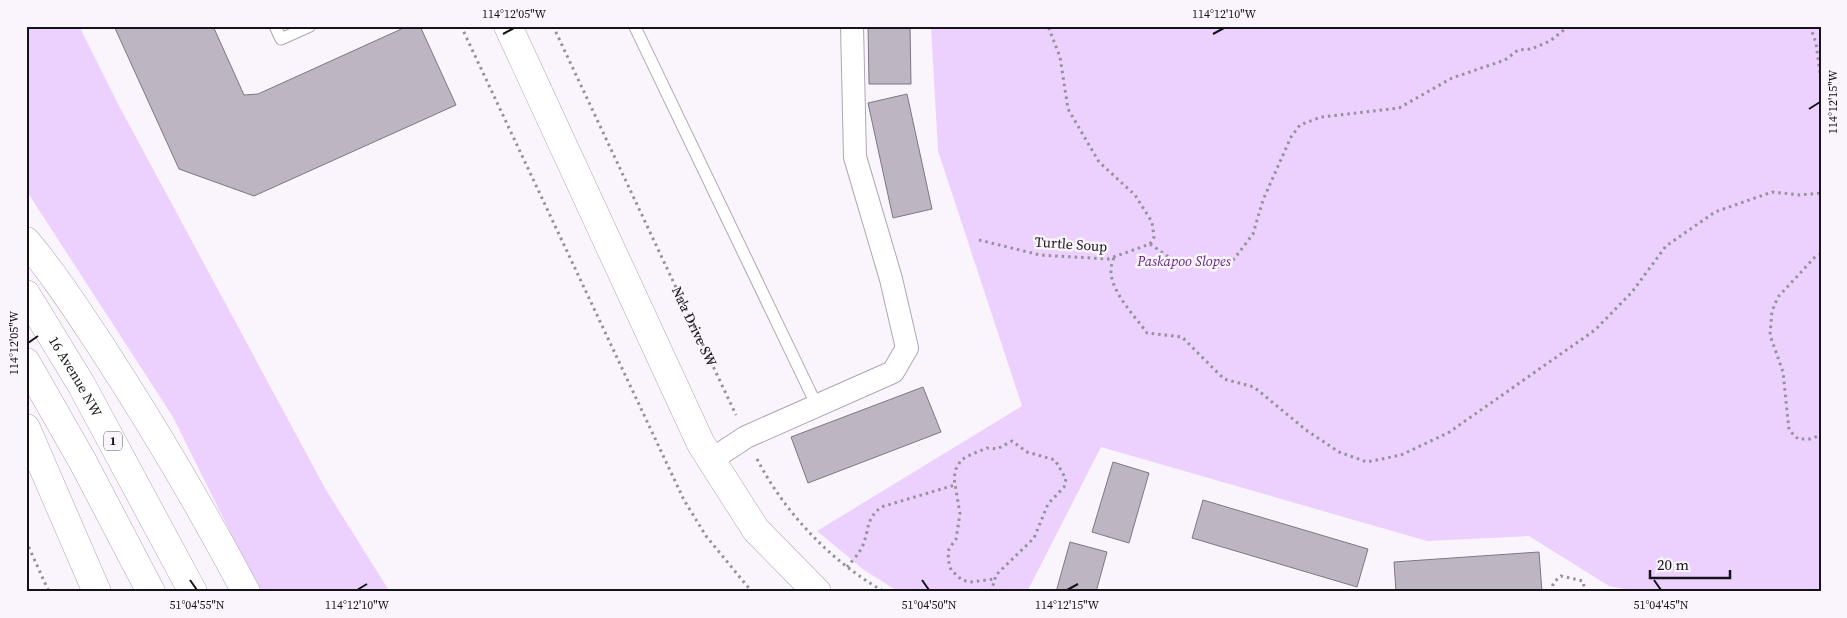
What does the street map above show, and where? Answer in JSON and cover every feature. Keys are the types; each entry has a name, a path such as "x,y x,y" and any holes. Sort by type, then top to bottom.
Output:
{"main road":[{"path":"508,26 701,444 756,530 817,592"},
{"path":"26,241 47,266 140,406 207,519 246,592"},
{"name":"16 Avenue NW","path":"26,294 81,384 193,592"},
{"path":"26,362 83,462 151,592"},
{"path":"26,428 97,592"}],"street":[{"path":"711,460 746,437 893,372 907,348 891,279 855,157 852,26"}],"lane":[{"path":"275,26 281,39 310,26"},
{"path":"637,26 635,27 817,406"}],"path":[{"path":"461,26 684,500 706,536 752,592"},
{"name":"Na'a Drive SW","path":"553,26 762,468 784,504 827,550 847,567 885,592"},
{"path":"1048,26 1060,57 1068,109 1099,162 1135,196 1152,222 1154,237 1150,244 1172,260 1220,268 1231,263 1253,234 1264,200 1291,137 1300,125 1321,118 1399,108 1452,78 1504,60 1518,50 1531,49 1550,42 1569,26"},
{"path":"1810,26 1816,43 1821,80"},
{"path":"1114,258 1110,266 1113,284 1147,333 1182,337 1224,379 1254,387 1306,430 1339,452 1367,462 1401,455 1448,433 1596,330 1632,292 1666,246 1715,212 1772,192 1821,193"},
{"name":"Turtle Soup","path":"979,240 1040,255 1114,258 1150,244"},
{"path":"1821,254 1815,257 1778,297 1772,311 1770,335 1783,372 1789,430 1798,438 1810,439 1821,435"},
{"path":"991,592 995,579 1006,564 1034,538 1048,504 1064,487 1066,479 1062,469 1055,460 1027,452 1012,441 997,449 979,450 961,460 956,469 955,485 960,514 956,539 949,548 948,559 951,570 962,580 970,582 995,579"},
{"path":"847,567 863,545 868,523 872,515 881,507 955,485"},
{"path":"26,541 49,592"},
{"path":"1550,592 1554,582 1561,576 1582,581 1585,592"}],"green space":[{"path":"26,26 79,26 118,104 326,490 390,592 260,592 173,417 26,190"},
{"name":"Paskapoo Slopes","path":"931,26 1821,26 1821,592 1640,592 1609,586 1529,536 1427,541 1101,447 1027,592 899,592 864,570 817,531 1022,406 938,151"}],"building":[{"path":"114,26 213,26 244,95 258,94 408,26 420,26 456,105 254,196 179,169"},
{"path":"868,26 910,26 911,84 869,84"},
{"path":"907,94 932,209 893,218 868,103"},
{"path":"923,387 941,432 808,483 791,437"},
{"path":"1113,462 1149,473 1129,543 1092,532"},
{"path":"1203,500 1368,549 1357,587 1192,538"},
{"path":"1070,542 1107,552 1096,592 1056,592"},
{"path":"1539,552 1542,592 1396,592 1394,562"}]}
